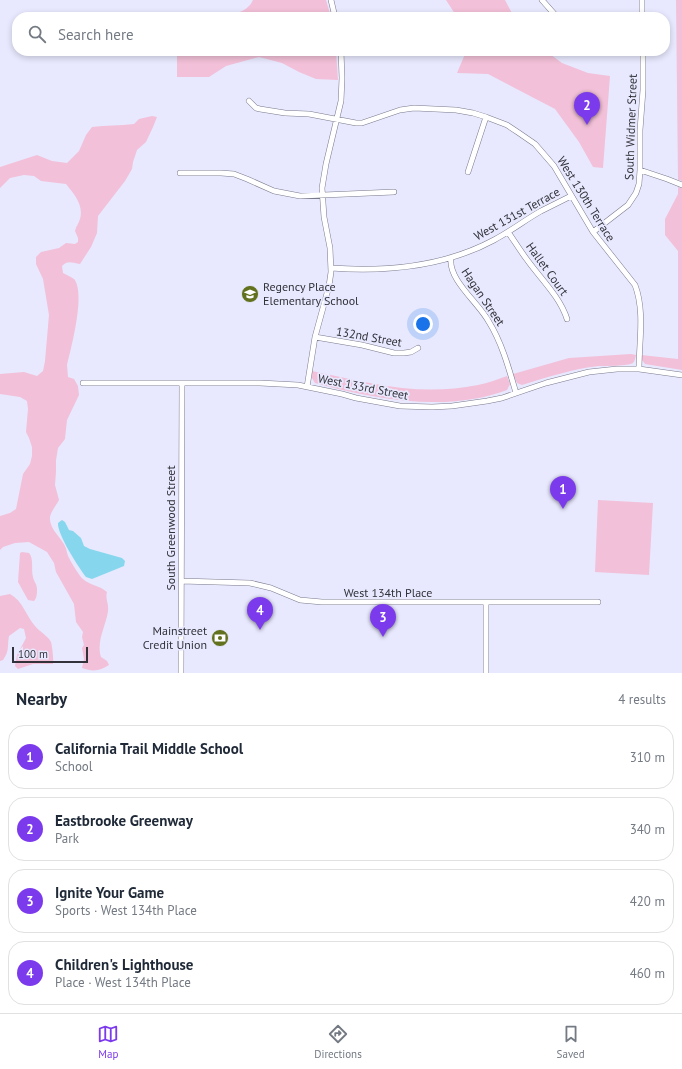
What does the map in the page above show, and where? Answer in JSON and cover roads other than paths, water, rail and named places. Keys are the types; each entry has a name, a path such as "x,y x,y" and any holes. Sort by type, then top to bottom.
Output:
{"street":[{"path":"331,0 334,12"},
{"path":"542,0 553,12"},
{"path":"642,0 642,12"},
{"path":"307,387 315,337 329,286 331,268 330,248 324,217 322,195 326,164 337,120 342,89 341,56"},
{"name":"South Widmer Street","path":"593,232 631,201 639,184 639,145 643,90 643,56"},
{"name":"West 130th Terrace","path":"249,101 256,108 260,109 285,113 309,114 348,123 362,123 400,110 414,108 460,110 486,117 507,126 534,144 554,166 593,232 632,282 638,294 640,310 639,369"},
{"path":"468,172 486,117"},
{"path":"640,170 682,185"},
{"path":"180,173 234,174 274,191 300,196 394,192"},
{"name":"West 131st Terrace","path":"331,268 362,270 396,268 451,258 482,246 540,212 571,196"},
{"name":"Hallet Court","path":"508,232 561,305 567,319"},
{"name":"Hagan Street","path":"451,258 450,264 454,274 489,321 495,332 516,393"},
{"name":"132nd Street","path":"315,337 362,345 394,353 412,352 418,348"},
{"name":"West 133rd Street","path":"83,383 260,382 307,387 379,403 400,406 427,407 487,402 581,373 617,369 639,369 682,375"},
{"name":"South Greenwood Street","path":"181,673 182,383"},
{"name":"West 134th Place","path":"181,581 250,582 271,588 300,600 322,602 598,602"},
{"path":"486,602 486,673"}],"water":[{"path":"62,520 65,522 69,530 73,531 81,538 84,546 122,558 125,561 124,566 92,579 86,577 61,535 58,523"}],"place":[{"name":"Eastbrooke Greenway","path":"587,125"},
{"name":"Regency Place Elementary School","path":"250,294"},
{"name":"California Trail Middle School","path":"563,509"},
{"name":"Children's Lighthouse","path":"260,630"},
{"name":"Ignite Your Game","path":"383,637"},
{"name":"Mainstreet Credit Union","path":"220,638"}]}
